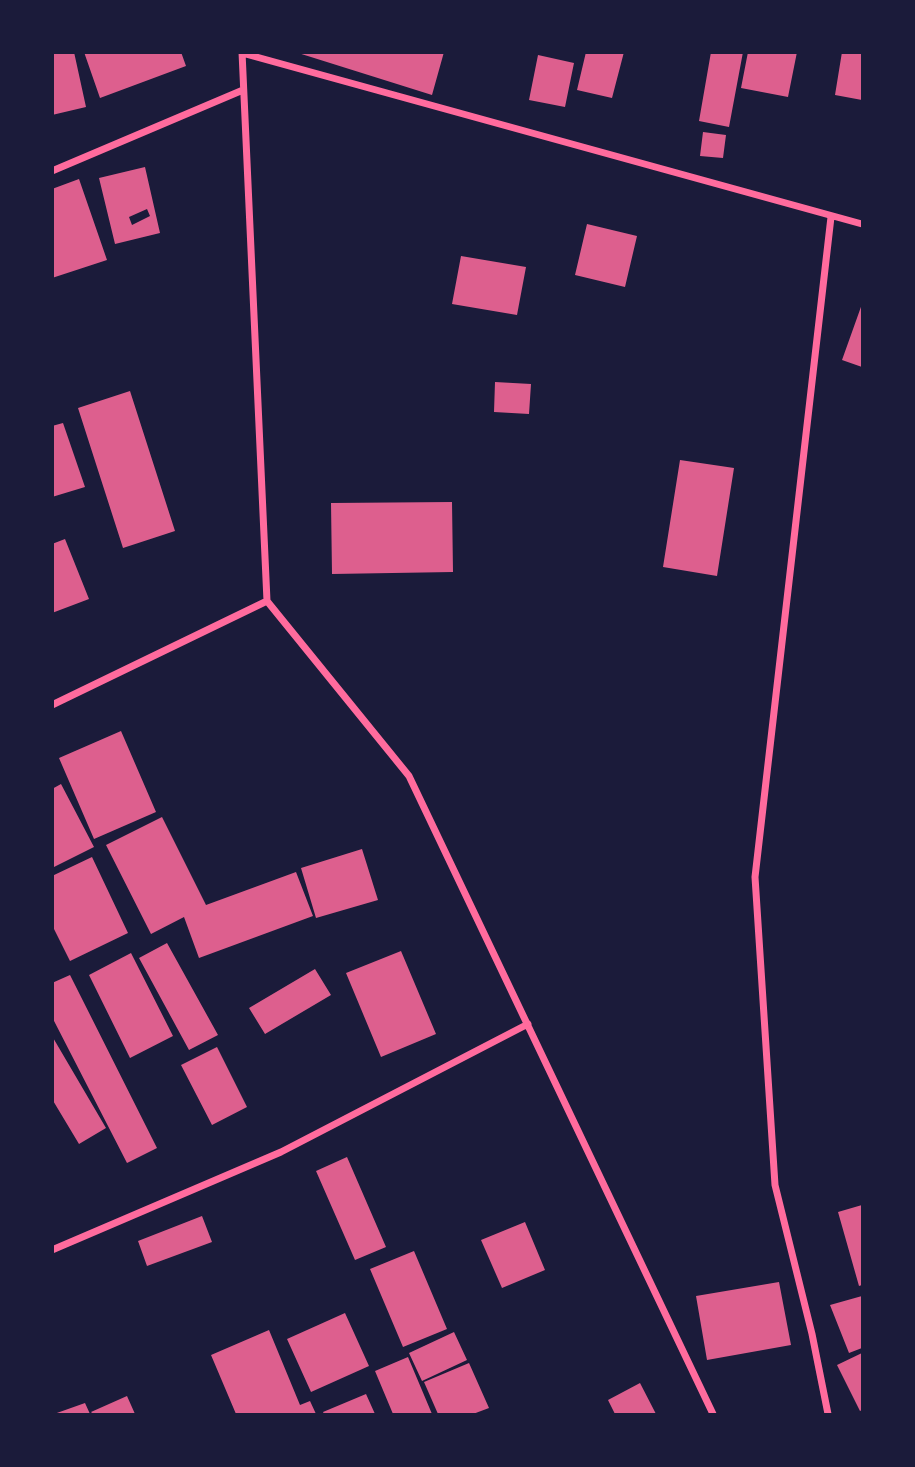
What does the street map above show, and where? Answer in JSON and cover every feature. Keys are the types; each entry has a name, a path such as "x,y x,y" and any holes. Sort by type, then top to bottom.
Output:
{"street":[{"path":"713,1415 409,776 267,601 242,53 863,224"},
{"path":"52,171 243,90"},
{"path":"828,1415 812,1334 775,1185 755,877 831,217"},
{"path":"52,705 267,601"},
{"path":"52,1250 281,1152 528,1024"}],"building":[{"path":"52,52 74,52 86,107 52,115"},
{"path":"84,52 181,52 186,66 100,98"},
{"path":"295,52 444,52 432,95"},
{"path":"586,52 624,52 612,98 577,90"},
{"path":"711,52 743,52 729,127 699,121"},
{"path":"748,52 797,52 788,97 741,88"},
{"path":"842,52 862,52 862,100 835,95"},
{"path":"538,55 574,63 565,107 529,100"},
{"path":"703,132 726,135 723,158 700,156"},
{"path":"145,167 160,233 115,244 99,178","holes":["147,209 150,216 132,225 129,217"]},
{"path":"79,179 107,260 52,278 52,189"},
{"path":"587,224 637,236 625,287 575,275"},
{"path":"461,256 526,267 517,315 452,304"},
{"path":"862,304 862,367 842,360"},
{"path":"495,382 531,384 529,414 494,412"},
{"path":"130,391 175,531 123,548 78,408"},
{"path":"63,423 85,487 52,497 52,426"},
{"path":"680,460 734,468 717,576 663,567"},
{"path":"452,502 453,572 332,574 331,503"},
{"path":"65,539 89,599 52,613 52,544"},
{"path":"121,731 156,812 94,839 59,758"},
{"path":"61,784 94,847 52,868 52,789"},
{"path":"162,817 206,905 296,872 313,916 199,958 184,917 151,934 106,845"},
{"path":"362,849 378,900 316,918 301,868"},
{"path":"92,857 128,933 70,961 52,925 52,876"},
{"path":"167,943 218,1035 189,1050 139,958"},
{"path":"401,951 436,1034 381,1057 346,973"},
{"path":"131,953 173,1036 130,1058 89,975"},
{"path":"315,969 331,995 265,1034 249,1008"},
{"path":"70,975 157,1148 127,1163 52,1017 52,983"},
{"path":"52,1036 106,1128 79,1144 52,1099"},
{"path":"217,1047 247,1107 212,1125 181,1065"},
{"path":"347,1157 386,1247 355,1260 316,1171"},
{"path":"862,1205 862,1285 859,1286 838,1212"},
{"path":"202,1216 212,1242 147,1266 138,1241"},
{"path":"525,1222 545,1270 502,1288 481,1240"},
{"path":"414,1251 447,1329 403,1347 370,1269"},
{"path":"779,1282 791,1345 707,1360 696,1296"},
{"path":"862,1296 862,1348 849,1353 830,1305"},
{"path":"345,1313 369,1366 311,1392 287,1339"},
{"path":"269,1330 300,1405 310,1401 316,1414 236,1414 211,1355"},
{"path":"454,1332 467,1360 422,1381 409,1353"},
{"path":"862,1353 862,1410 860,1411 837,1365"},
{"path":"408,1357 432,1414 393,1414 375,1371"},
{"path":"469,1363 489,1408 473,1414 438,1414 424,1382"},
{"path":"640,1383 656,1414 615,1414 608,1400"},
{"path":"366,1394 375,1414 323,1412"},
{"path":"127,1396 135,1414 91,1412"},
{"path":"85,1403 90,1414 54,1414"}]}
